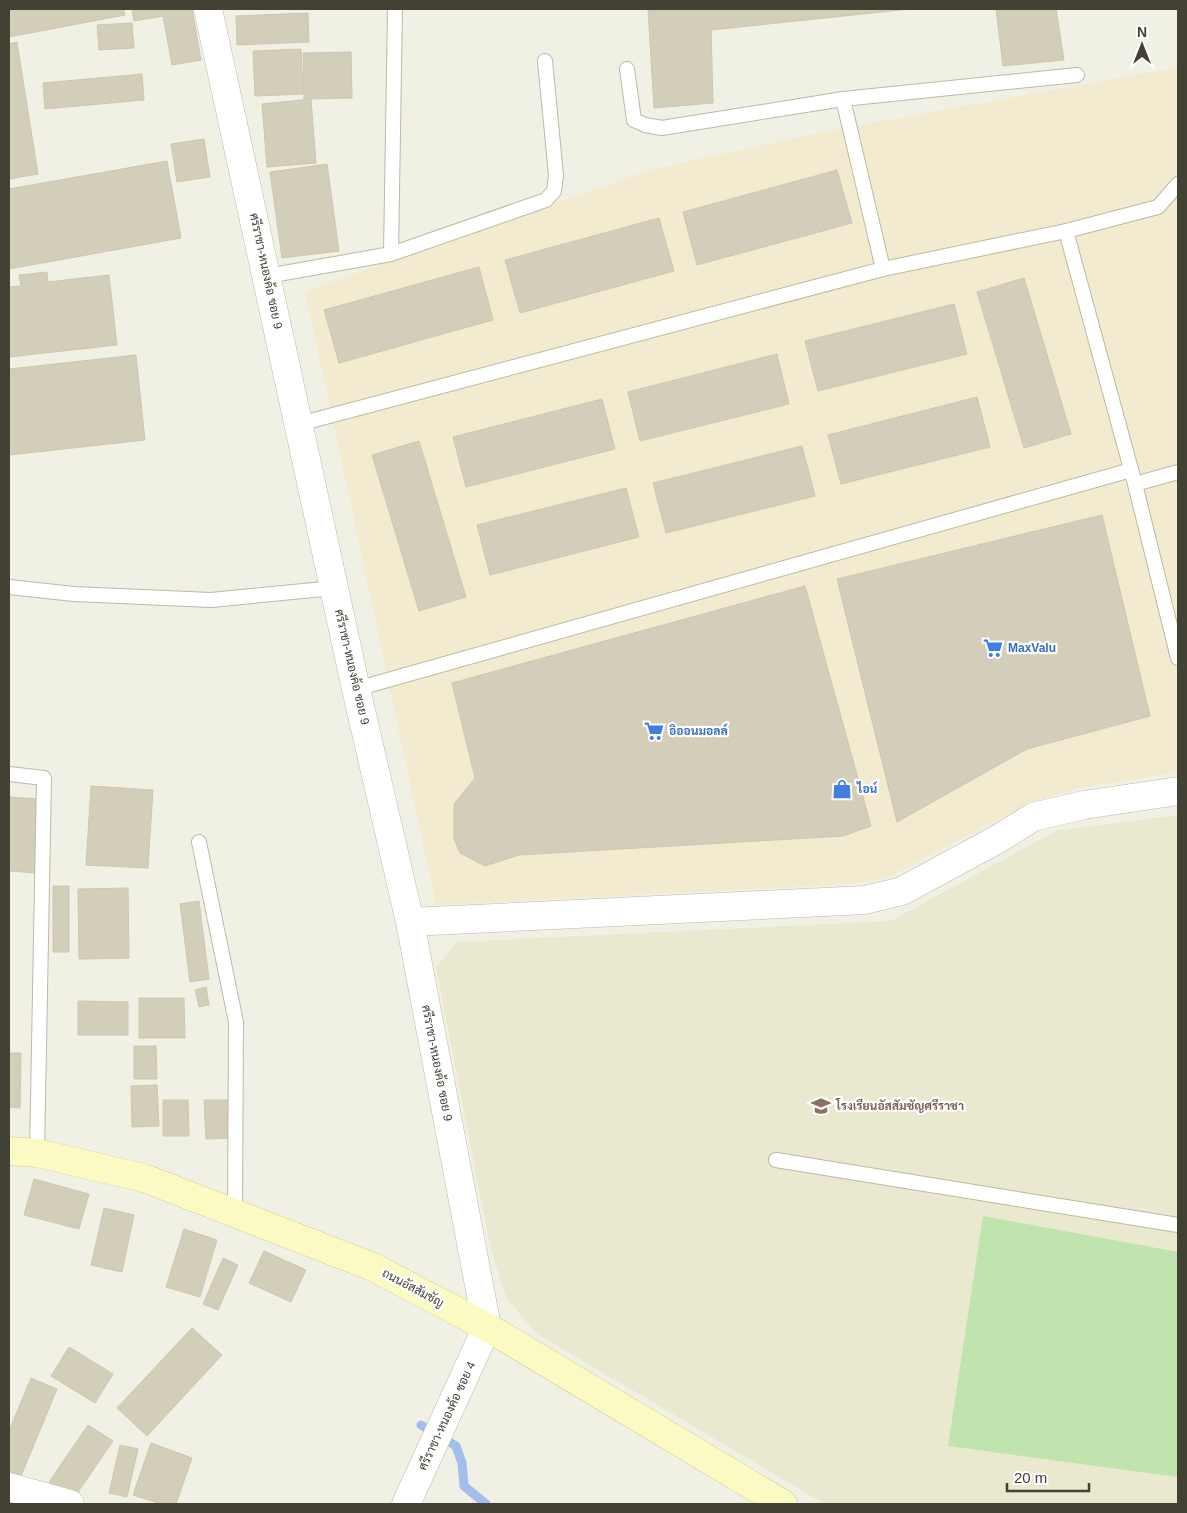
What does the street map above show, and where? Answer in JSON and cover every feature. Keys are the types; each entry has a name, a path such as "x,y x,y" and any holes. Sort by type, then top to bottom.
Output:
{"main road":[{"name":"ถนนอัสสัมชัญ","path":"9,1151 37,1153 144,1178 373,1267 488,1327 783,1504"}],"street":[{"name":"ศรีราชา-หนองค้อ ซอย 9","path":"208,9 356,688 410,922 488,1327"},
{"path":"410,922 865,900 902,891 998,839 1033,817 1084,805 1178,791"},
{"name":"ศรีราชา-หนองค้อ ซอย 4","path":"406,1504 488,1327"},
{"path":"9,1487 70,1504"}],"lane":[{"path":"391,254 395,9"},
{"path":"267,276 391,254 546,200 551,196 556,183 556,175 545,61"},
{"path":"627,69 634,120 644,126 662,128 843,100 1077,75"},
{"path":"843,100 883,269"},
{"path":"299,424 883,269 1066,230 1158,207 1178,184"},
{"path":"1066,230 1178,658"},
{"path":"356,688 1130,470"},
{"path":"1134,484 1178,472"},
{"path":"9,587 74,594 211,600 334,588"},
{"path":"9,774 44,778 37,1153"},
{"path":"199,842 236,1022 235,1212"},
{"path":"776,1160 1178,1225"}],"shaded area":[{"path":"1178,67 1178,772 1079,788 1028,803 889,877 851,884 436,905 305,291 653,169 832,130"},
{"name":"โรงเรียนอัสสัมชัญศรีราชา","path":"1178,815 1178,1504 825,1504 536,1333 506,1297 490,1246 436,967 458,942 891,921 1056,831"}],"green space":[{"path":"983,1216 1178,1252 1178,1477 948,1446"}],"building":[{"path":"9,9 123,9 125,15 9,37"},
{"path":"132,9 192,9 201,60 172,65 163,16 134,21"},
{"path":"648,9 910,9 711,30 713,103 654,108"},
{"path":"996,9 1056,9 1064,60 1003,66"},
{"path":"308,13 309,42 237,45 236,16"},
{"path":"132,23 134,48 99,50 97,25"},
{"path":"17,42 38,174 9,179 9,44"},
{"path":"301,49 303,94 255,96 253,51"},
{"path":"351,52 352,98 304,99 303,53"},
{"path":"142,74 144,100 45,109 43,83"},
{"path":"311,99 316,163 267,167 262,104"},
{"path":"204,139 210,177 177,182 171,144"},
{"path":"167,161 181,238 9,269 9,189"},
{"path":"327,164 339,251 282,258 270,172"},
{"path":"837,170 852,223 697,265 683,212"},
{"path":"659,218 674,271 520,313 505,260"},
{"path":"479,267 493,320 339,363 324,310"},
{"path":"47,272 48,282 109,275 117,345 9,357 9,287 21,286 19,275"},
{"path":"1024,278 1071,434 1024,448 977,292"},
{"path":"954,304 967,354 818,391 805,341"},
{"path":"777,354 789,404 640,441 628,392"},
{"path":"136,355 145,440 9,455 9,369"},
{"path":"977,397 990,447 841,484 828,435"},
{"path":"602,399 615,449 466,487 453,437"},
{"path":"419,441 466,597 419,611 372,455"},
{"path":"802,446 815,496 666,533 653,483"},
{"path":"626,488 639,537 490,575 477,525"},
{"name":"MaxValu","path":"1102,515 1150,716 1027,749 897,822 837,579"},
{"name":"อิออนมอลล์","path":"805,586 871,826 843,836 519,855 485,866 460,853 454,839 454,804 475,778 452,683"},
{"path":"91,786 153,790 148,868 86,865"},
{"path":"9,797 42,799 38,873 9,871"},
{"path":"53,886 69,886 69,952 53,952"},
{"path":"128,888 129,958 79,959 78,889"},
{"path":"199,901 209,979 190,982 180,904"},
{"path":"206,987 209,1005 199,1007 195,990"},
{"path":"139,998 184,998 185,1038 139,1038"},
{"path":"78,1001 128,1002 128,1035 78,1035"},
{"path":"134,1046 156,1046 157,1079 134,1079"},
{"path":"9,1053 21,1053 20,1108 9,1107"},
{"path":"157,1085 159,1126 132,1127 131,1086"},
{"path":"163,1100 188,1100 189,1136 163,1136"},
{"path":"204,1100 229,1100 231,1138 206,1139"},
{"path":"34,1179 89,1194 79,1229 24,1215"},
{"path":"104,1208 134,1215 122,1272 91,1265"},
{"path":"184,1229 217,1240 200,1297 166,1287"},
{"path":"264,1251 306,1270 291,1302 249,1283"},
{"path":"223,1258 238,1265 218,1310 203,1304"},
{"path":"192,1328 222,1355 147,1436 117,1408"},
{"path":"69,1347 113,1374 95,1403 51,1376"},
{"path":"31,1378 57,1389 21,1476 9,1471 9,1431"},
{"path":"88,1425 113,1441 74,1498 49,1482"},
{"path":"151,1443 192,1458 176,1504 161,1504 133,1495"},
{"path":"120,1445 138,1449 127,1497 109,1493"}],"waterway":[{"path":"421,1425 456,1446 462,1463 464,1486 486,1504"}],"place":[{"name":"MaxValu","path":"993,648"},
{"name":"อิออนมอลล์","path":"654,731"},
{"name":"ไอน์","path":"842,789"},
{"name":"โรงเรียนอัสสัมชัญศรีราชา","path":"821,1106"}]}
